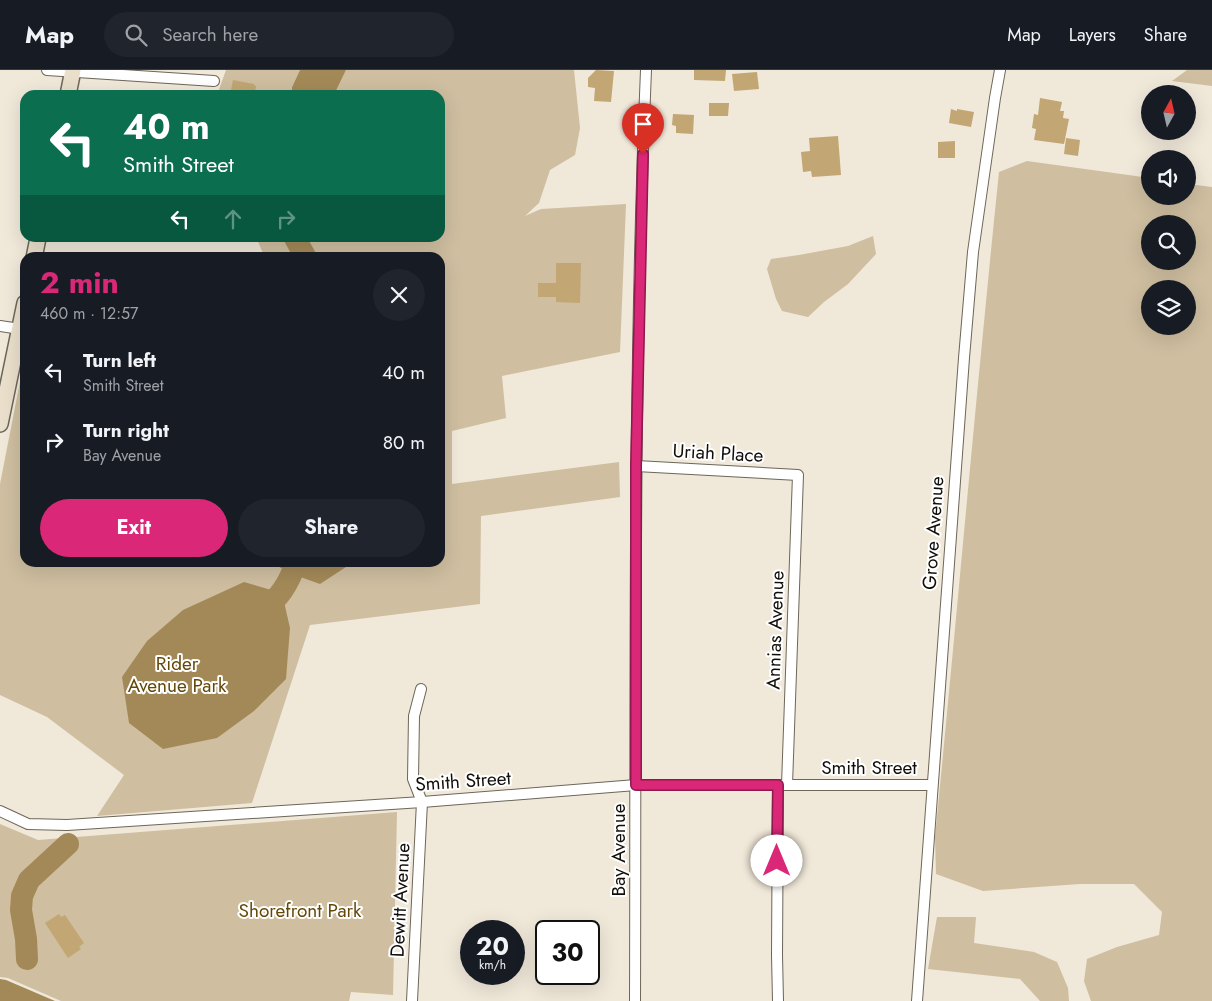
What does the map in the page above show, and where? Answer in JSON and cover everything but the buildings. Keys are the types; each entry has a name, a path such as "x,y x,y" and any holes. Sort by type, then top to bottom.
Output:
{"street":[{"path":"47,70 214,81"},
{"name":"Bay Avenue","path":"635,1001 636,466 646,70"},
{"name":"Grove Avenue","path":"917,1001 973,252 1000,70"},
{"path":"69,90 73,71"},
{"path":"0,326 20,329 0,424"},
{"name":"Uriah Place","path":"636,466 798,475"},
{"name":"Annias Avenue","path":"778,1001 777,954 782,785 798,475"},
{"path":"421,689 414,716 414,779 422,802"},
{"name":"Smith Street","path":"0,811 28,824 67,826 422,802 636,785 932,785"},
{"name":"Dewitt Avenue","path":"412,1001 422,802"}],"green space":[{"path":"226,70 300,70 292,90 219,90"},
{"name":"Rider Avenue Park","path":"346,70 574,70 580,128 575,155 550,170 539,203 525,216 541,209 626,204 620,352 502,376 506,418 452,431 452,484 619,462 620,497 481,516 480,604 310,625 252,803 97,816 124,775 47,717 0,695 0,484 20,382 20,567 445,567 445,252 262,252 258,242 445,242 445,90 336,90"},
{"path":"1187,70 1212,70 1212,86 1172,81"},
{"path":"1027,161 1141,177 1141,205 1196,205 1196,185 1212,187 1212,1001 1091,1001 1084,981 1087,959 1117,947 1159,935 1162,912 1134,884 1080,884 983,891 936,874 935,837 999,172"},
{"path":"873,236 876,254 848,284 808,317 782,311 776,299 767,269 771,259 848,246"},
{"name":"Shorefront Park","path":"397,812 393,995 351,992 349,1001 61,1001 8,978 0,977 0,824 38,840"},
{"path":"937,917 976,917 974,943 1034,952 1057,962 1068,988 1069,1001 1040,1001 1020,979 928,969"}],"shaded area":[{"path":"300,70 346,70 336,90 292,90"},
{"path":"279,567 346,567 320,584 292,574"},
{"path":"244,582 282,593 290,628 286,679 254,711 217,738 163,749 129,723 122,677 147,641 183,610"},
{"path":"0,979 6,980 55,1001 0,1001"}],"waterway":[{"path":"297,242 303,252"},
{"path":"261,615 282,591 294,567"},
{"path":"27,959 21,910 22,896 29,880 68,844"}],"route":[{"path":"643,154 636,466 636,785 778,785 777,861"}]}
